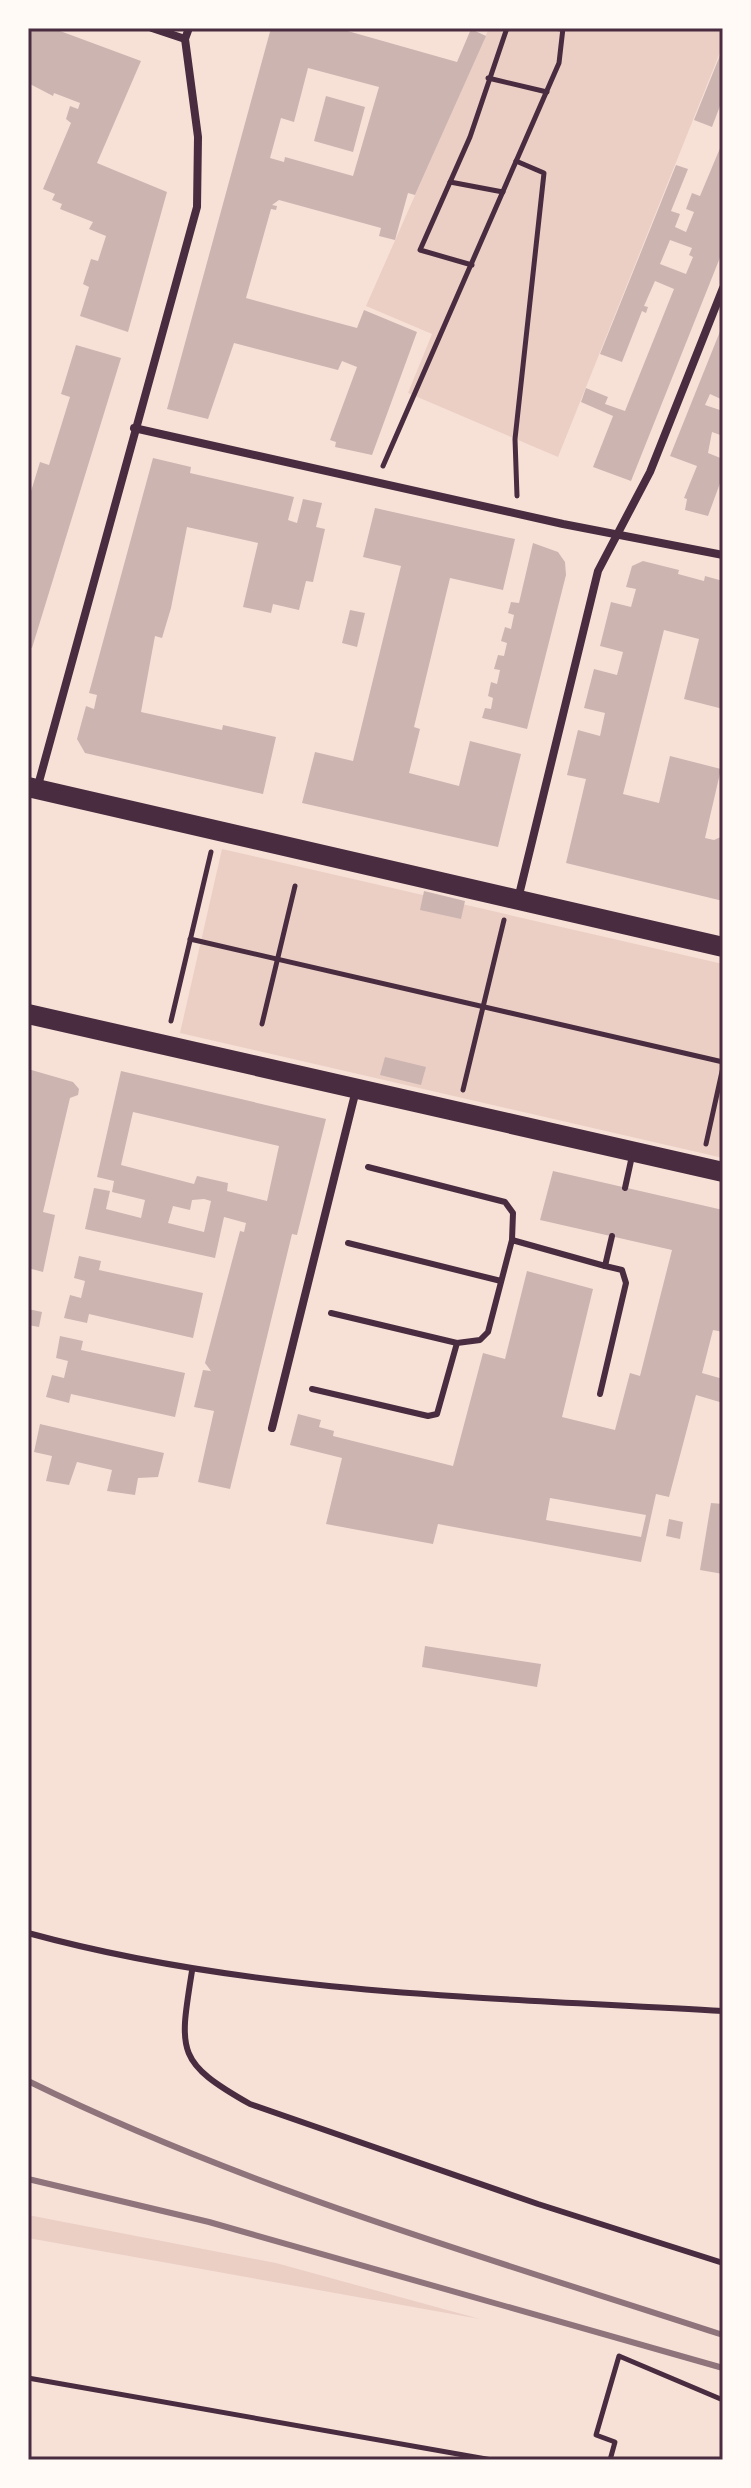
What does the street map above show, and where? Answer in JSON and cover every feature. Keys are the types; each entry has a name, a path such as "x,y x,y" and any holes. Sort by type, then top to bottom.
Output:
{"main road":[{"path":"32,788 512,904 723,947"},
{"path":"28,1014 723,1172"}],"street":[{"path":"152,28 185,39"},
{"path":"32,788 197,207 198,137 185,39 189,28"},
{"path":"512,904 598,571 614,534 650,472 723,288"},
{"path":"134,428 516,513 723,555"},
{"path":"272,1428 356,1089"}],"lane":[{"path":"625,1188 634,1152"},
{"path":"331,1313 457,1343 480,1340 488,1332 512,1240 513,1213 505,1202 368,1167"},
{"path":"605,1266 612,1236"},
{"path":"512,1240 622,1270 626,1283 600,1394"},
{"path":"348,1243 501,1281"},
{"path":"312,1389 428,1416 437,1414 457,1343"},
{"path":"28,1933 113,1956 192,1971 319,1987 723,2011"},
{"path":"192,1971 184,2048 196,2067 216,2085 250,2104 524,2199 723,2263"}],"path":[{"path":"472,265 420,250 470,137 507,28"},
{"path":"376,482 559,63 563,29 551,28"},
{"path":"488,78 547,92"},
{"path":"516,161 544,173 515,439 516,513"},
{"path":"450,182 503,192"},
{"path":"166,1046 215,841"},
{"path":"262,1024 295,886"},
{"path":"459,1112 483,1007 512,904"},
{"path":"190,939 723,1065 701,1167"},
{"path":"610,2460 615,2442 596,2435 619,2356 723,2400"},
{"path":"28,2378 492,2460"}],"shaded area":[{"path":"489,28 723,28 723,45 558,457 408,393 432,334 366,306"},
{"path":"222,849 723,964 723,1158 180,1033"},
{"path":"28,2215 276,2263 480,2319 28,2238"}],"building":[{"path":"32,28 52,28 141,61 97,163 167,192 128,332 80,316 89,287 83,284 91,259 98,261 106,236 89,229 93,222 60,209 62,204 52,200 55,194 43,189 71,123 66,119 70,106 78,109 80,103 54,93 53,96 28,83 28,31"},
{"path":"271,28 337,28 457,62 471,29 486,36 415,195 408,193 395,240 379,236 381,228 279,200 272,205 277,206 276,210 271,209 246,298 357,328 364,310 417,332 372,455 335,447 336,442 330,440 357,367 342,361 338,370 234,343 208,419 167,409","holes":["308,68 379,87 353,176 285,157 284,162 270,158 281,118 294,122"]},
{"path":"723,48 723,98 712,127 694,120"},
{"path":"326,96 365,107 353,152 314,141"},
{"path":"723,141 723,250 631,481 593,467 613,416 581,402 586,388 608,397 605,404 625,411 674,289 655,281 644,306 648,307 646,313 642,311 622,362 600,354 676,165 688,169 671,211 680,214 675,227 686,232 694,212 686,209 692,193 700,196","holes":["670,240 692,248 689,255 693,257 686,274 660,264"]},
{"path":"723,324 723,400 710,394 705,405 723,411 723,436 712,432 708,453 723,459 723,475 708,516 685,510 687,499 684,498 697,466 670,456"},
{"path":"76,345 121,358 32,648 28,646 28,501 40,462 49,465 70,397 61,394"},
{"path":"153,458 191,467 190,473 294,497 288,520 297,523 303,499 322,503 316,527 325,529 313,582 306,581 299,610 273,604 271,613 243,607 258,543 187,527 171,608 162,638 155,636 141,712 222,730 223,725 276,737 263,794 85,753 77,739 86,706 94,709 97,695 89,693"},
{"path":"375,508 515,539 503,590 450,578 414,727 420,729 409,773 459,786 470,741 521,754 498,847 302,803 315,752 353,761 401,566 363,557"},
{"path":"533,543 558,552 565,562 566,575 527,729 482,718 485,708 491,709 493,698 488,696 491,682 497,684 500,670 494,669 498,655 504,656 507,643 501,641 505,627 511,629 514,615 508,613 511,602 519,603"},
{"path":"643,561 679,570 678,574 704,581 705,576 723,581 723,709 684,699 699,639 664,630 623,794 659,803 670,756 721,769 705,838 714,840 723,836 723,901 566,863 586,779 567,775 578,730 600,736 605,713 584,708 594,669 617,675 623,652 600,646 611,602 631,607 636,589 626,587 632,566"},
{"path":"350,610 365,613 357,647 342,643"},
{"path":"424,891 465,901 461,919 420,910"},
{"path":"385,1057 426,1067 421,1085 380,1075"},
{"path":"28,1069 73,1082 79,1089 78,1095 70,1098 43,1212 55,1215 43,1272 28,1268"},
{"path":"121,1071 326,1119 297,1235 292,1234 230,1489 198,1482 214,1411 194,1407 203,1370 211,1371 205,1363 240,1231 244,1232 246,1223 224,1217 215,1258 85,1229 94,1188 110,1191 106,1209 141,1218 145,1200 112,1192 114,1181 97,1177","holes":["133,1112 279,1146 267,1201 227,1191 228,1183 197,1176 194,1184 121,1165","192,1200 211,1201 204,1232 168,1223 173,1206 190,1210"]},
{"path":"553,1171 723,1210 723,1332 713,1330 702,1373 723,1379 723,1403 696,1395 669,1497 656,1494 641,1562 438,1524 433,1544 326,1524 342,1458 290,1445 298,1414 321,1420 319,1427 334,1431 333,1436 453,1466 483,1353 505,1359 527,1271 593,1289 562,1417 615,1430 630,1373 640,1376 672,1250 540,1220","holes":["550,1498 646,1515 641,1537 546,1520"]},
{"path":"79,1256 101,1261 99,1270 203,1293 193,1338 89,1314 87,1323 64,1318 70,1295 81,1298 85,1281 74,1278"},
{"path":"28,1309 42,1312 39,1327 28,1325"},
{"path":"60,1336 83,1341 81,1350 185,1373 175,1417 71,1394 69,1403 46,1397 52,1375 64,1378 68,1361 56,1358"},
{"path":"40,1424 164,1453 158,1477 138,1478 135,1495 107,1491 112,1470 77,1462 69,1485 46,1481 52,1456 34,1452"},
{"path":"711,1503 723,1504 723,1574 700,1570"},
{"path":"669,1519 683,1522 680,1539 666,1536"},
{"path":"425,1646 541,1664 537,1687 422,1667"}],"railway":[{"path":"28,2081 112,2120 283,2189 458,2250 723,2335"},
{"path":"28,2179 209,2222 723,2368"}]}
